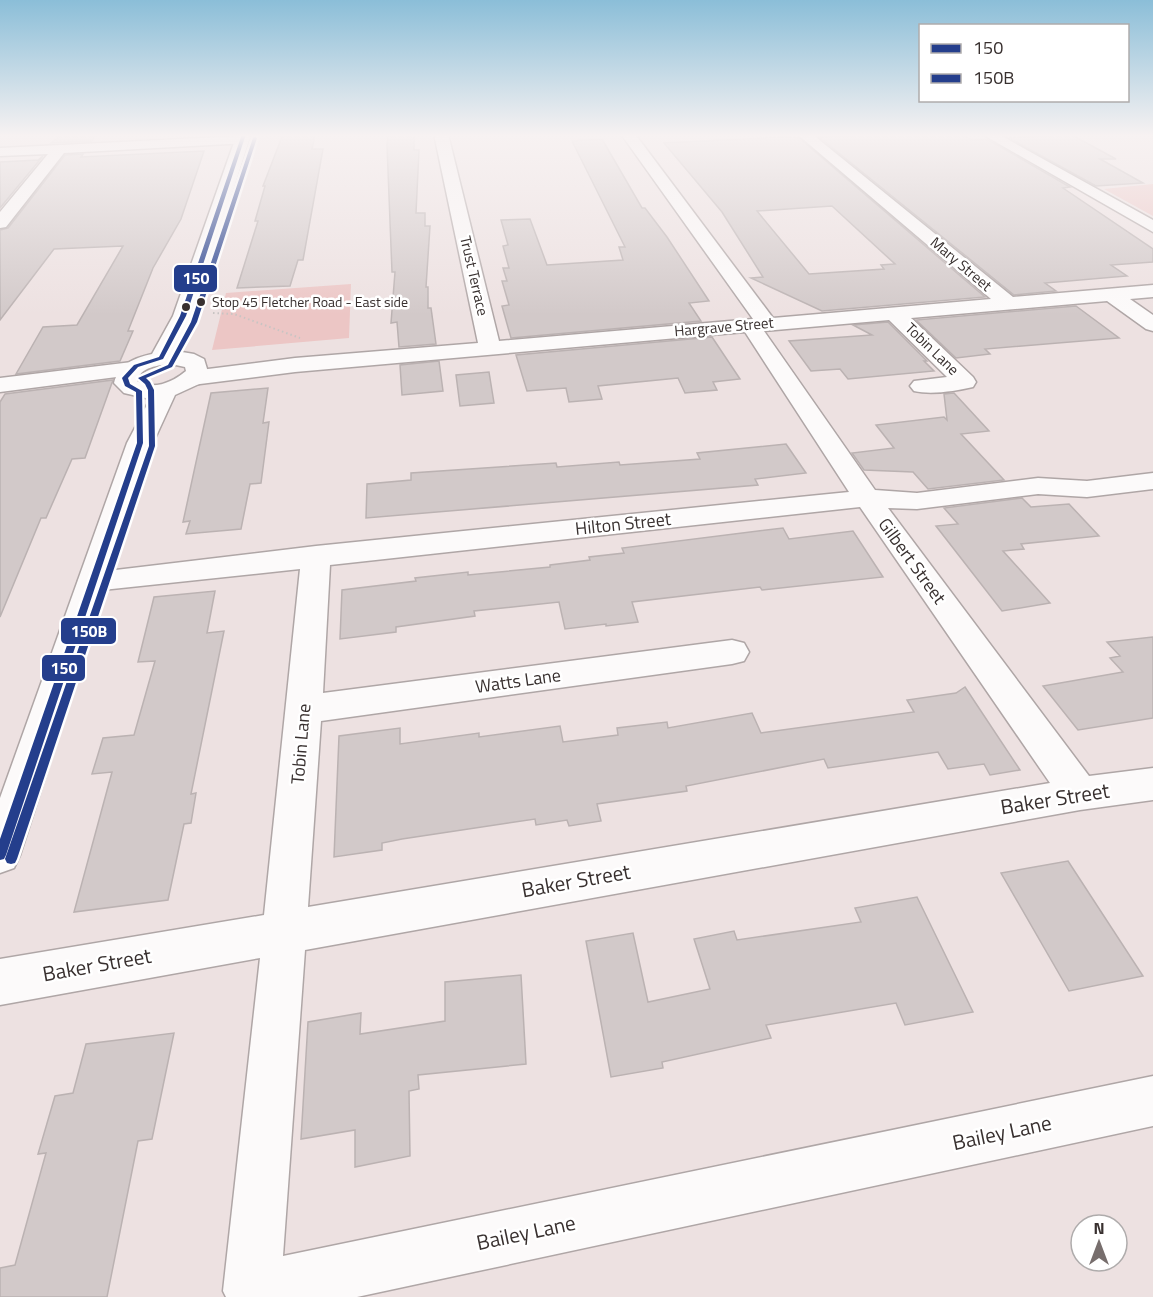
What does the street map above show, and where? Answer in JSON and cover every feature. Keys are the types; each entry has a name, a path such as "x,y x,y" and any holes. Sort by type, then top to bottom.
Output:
{"street":[{"path":"0,223 23,195"},
{"path":"132,381 161,358 183,316 224,195"},
{"name":"Trust Terrace","path":"455,195 490,348"},
{"name":"Gilbert Street","path":"669,195 758,324 867,498 1080,794"},
{"name":"Mary Street","path":"877,195 1008,303"},
{"path":"1095,195 1153,228"},
{"name":"Hargrave Street","path":"192,368 295,365 1153,291"},
{"path":"1110,294 1153,325"},
{"name":"Tobin Lane","path":"893,312 965,382 922,386"},
{"path":"0,385 132,381 166,390 183,384 192,368 183,316"},
{"path":"161,358 192,368"},
{"path":"132,381 140,443"},
{"path":"0,855 140,443 166,390"},
{"name":"Hilton Street","path":"93,581 867,498 917,501 1038,486 1087,489 1153,481"},
{"name":"Tobin Lane","path":"283,931 305,709 316,556"},
{"name":"Watts Lane","path":"305,709 732,652"},
{"name":"Baker Street","path":"0,982 1080,794 1153,784"},
{"name":"Bailey Lane","path":"283,931 252,1291 1153,1101"}],"path":[{"path":"213,313 234,314 303,339"}],"shaded area":[{"path":"1114,195 1153,195 1153,216"},
{"path":"351,284 349,338 212,350 226,293"}],"building":[{"path":"0,195 11,195 0,208"},
{"path":"34,195 189,195 181,219 153,268 128,331 133,331 120,361 16,374 43,327 77,325 123,246 54,249 0,320 0,230 8,228"},
{"path":"263,195 315,195 303,260 298,260 290,286 237,288 258,221 255,221"},
{"path":"389,195 417,195 416,213 425,213 425,226 430,226 426,287 428,287 428,308 431,308 436,344 399,347 397,322 391,323 395,272 392,272"},
{"path":"599,195 634,195 642,208 645,208 667,237 709,301 689,303 701,321 511,338 502,306 509,305 502,281 507,281 503,268 509,268 503,246 508,245 501,220 530,219 547,265 623,260 619,247 625,247"},
{"path":"707,195 865,195 985,297 822,311 751,278 763,277 722,212","holes":["832,206 895,264 881,265 884,269 809,274 757,211"]},
{"path":"890,195 1073,195 1153,249 1153,262 1111,265 1127,276 1045,283 1056,291 1014,295"},
{"path":"1076,306 1119,338 985,349 990,354 956,358 916,320"},
{"path":"888,322 934,371 848,379 840,369 811,371 789,341 872,335 853,325"},
{"path":"712,337 740,379 713,382 717,390 685,393 678,378 598,386 602,399 569,402 566,388 527,391 516,355"},
{"path":"439,361 443,391 402,395 400,365"},
{"path":"489,372 494,403 460,406 456,375"},
{"path":"113,380 85,458 72,459 46,518 41,518 0,617 0,402 5,394"},
{"path":"268,388 263,423 269,422 261,483 250,484 241,529 186,534 190,521 183,522 211,393"},
{"path":"954,393 989,431 961,434 1004,480 928,489 913,472 864,470 852,453 894,448 876,425 944,417 947,420 944,394"},
{"path":"786,444 806,473 755,479 758,485 366,518 367,484 411,480 411,473 556,463 557,467 700,459 697,453"},
{"path":"1022,498 1031,507 1069,504 1099,536 1021,544 1024,549 1003,551 1050,603 1002,611 936,526 958,524 944,508"},
{"path":"783,528 789,539 853,531 883,577 762,590 760,587 632,602 638,622 606,626 606,624 565,629 559,602 474,611 475,616 396,627 396,632 340,639 342,590 468,572 468,575 550,567 550,565 590,560 589,557 624,553 622,548"},
{"path":"215,591 207,633 224,631 191,794 196,793 191,823 184,824 168,900 74,912 112,772 92,774 103,738 134,735 155,661 138,662 154,597"},
{"path":"1153,637 1153,718 1078,730 1043,686 1123,672 1110,658 1120,656 1107,642"},
{"path":"965,687 1020,770 990,775 984,764 948,769 938,752 828,768 824,759 686,786 687,791 597,804 601,821 569,826 567,820 536,825 535,819 402,839 382,843 382,850 334,857 339,736 400,728 400,744 479,733 479,737 560,726 563,742 618,735 617,728 667,722 668,728 752,713 761,733 914,712 907,700 956,693"},
{"path":"1068,861 1143,976 1069,991 1001,873"},
{"path":"917,897 973,1012 905,1025 896,1003 766,1025 771,1038 662,1062 663,1068 611,1077 586,941 633,933 648,1002 710,989 694,939 734,931 737,940 861,922 855,908"},
{"path":"521,975 526,1064 418,1075 419,1089 409,1091 410,1156 355,1167 355,1130 301,1139 308,1022 361,1013 360,1034 445,1021 445,982"},
{"path":"174,1033 152,1139 138,1141 107,1297 0,1297 0,1268 15,1265 46,1153 38,1154 55,1096 73,1093 86,1044"}],"transit line":[{"name":"150","path":"0,855 140,443 139,391 127,385 125,378 136,366 161,358 183,316 224,195"},
{"name":"150B","path":"11,859 152,446 151,390 148,383 141,378 170,366 194,322 236,195"}],"place":[{"name":"Stop 45 Fletcher Road - East side","path":"201,302"}]}
